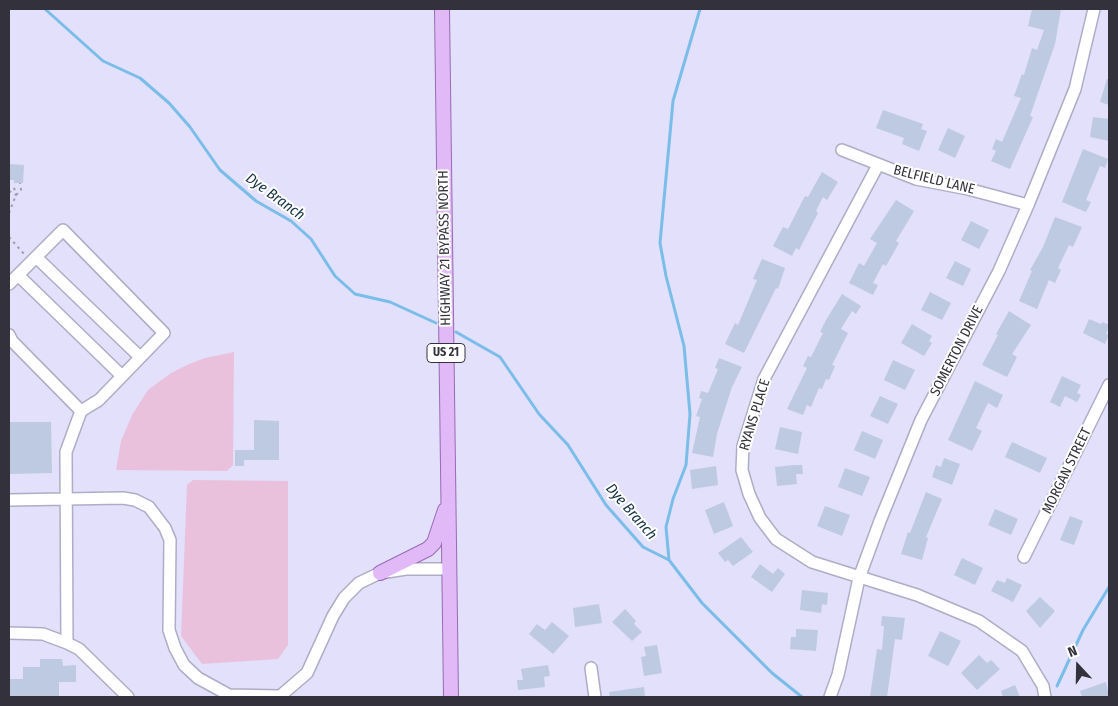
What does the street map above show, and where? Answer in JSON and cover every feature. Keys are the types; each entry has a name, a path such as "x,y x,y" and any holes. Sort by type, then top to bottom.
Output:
{"main road":[{"name":"HIGHWAY 21 BYPASS NORTH","path":"442,9 451,697"},
{"path":"380,573 428,549 434,544 448,500"}],"street":[{"name":"SOMERTON DRIVE","path":"830,697 838,675 859,578 921,420 998,271 1028,205 1075,89 1094,9"},
{"name":"BELFIELD LANE","path":"842,150 916,179 968,189 1028,205"},
{"name":"RYANS PLACE","path":"878,165 764,379 743,446 742,470 749,494 760,518 776,539 812,562 917,595 979,621 1022,651 1043,686 1045,697"},
{"path":"9,284 63,230 164,333 99,400 80,411 66,452 67,643"},
{"path":"34,259 140,357"},
{"path":"18,275 122,376"},
{"path":"9,335 12,341 80,411"},
{"name":"MORGAN STREET","path":"1024,558 1109,385"},
{"path":"9,500 123,498 135,500 149,507 165,528 170,540 169,630 174,648 184,665 198,678 229,695 279,697 293,686 307,673 344,598 359,584 380,573 406,569 449,569"},
{"path":"9,633 43,634 79,649 128,697"},
{"path":"591,668 595,697"}],"path":[{"path":"9,213 16,194 21,190 20,183"},
{"path":"13,184 16,194"},
{"path":"9,191 16,194"},
{"path":"9,237 34,259"}],"shaded area":[{"path":"234,352 233,465 227,471 116,470 121,441 132,415 148,390 171,373 187,365 205,358"},
{"path":"193,480 288,481 288,645 278,659 202,664 181,636 187,485"}],"building":[{"path":"1032,9 1061,9 1055,44 1030,116 1033,117 1010,169 991,161 996,151 992,149 996,139 1002,142 1021,98 1014,96 1022,74 1024,75 1032,48 1037,50 1044,30 1028,26"},
{"path":"1107,79 1109,79 1109,105 1100,102"},
{"path":"883,110 923,124 921,129 927,131 919,151 902,144 904,138 876,128"},
{"path":"1093,117 1109,119 1109,141 1090,137"},
{"path":"948,128 965,136 955,158 938,150"},
{"path":"1083,149 1108,159 1105,168 1100,166 1086,200 1091,202 1086,212 1062,202"},
{"path":"9,164 24,165 23,183 14,183 14,180 9,180"},
{"path":"822,172 838,182 827,200 823,197 816,211 818,213 799,250 796,248 792,256 773,246 783,227 788,229 805,196 808,197"},
{"path":"896,200 914,211 896,241 899,243 886,266 883,264 873,283 878,285 873,295 849,283 859,263 864,266 877,243 870,239"},
{"path":"1055,217 1082,227 1073,247 1069,245 1058,268 1061,270 1055,283 1049,280 1037,309 1019,301 1032,271 1030,270 1043,247"},
{"path":"971,221 989,230 979,249 961,240"},
{"path":"762,259 785,268 778,289 776,288 744,353 725,344 735,323 738,325 757,280 753,279"},
{"path":"955,261 971,269 963,286 946,278"},
{"path":"930,292 951,303 942,320 921,310"},
{"path":"842,294 861,306 856,314 852,311 841,329 848,333 832,365 835,366 829,380 826,379 822,389 819,388 811,407 807,405 803,415 787,409 807,368 803,366 808,356 811,357 823,333 820,332"},
{"path":"1009,311 1031,325 1012,354 1017,357 1007,377 982,365"},
{"path":"1089,319 1109,325 1106,334 1109,335 1105,344 1083,333"},
{"path":"912,324 932,336 929,341 932,343 924,356 901,343"},
{"path":"719,358 742,367 732,387 717,434 713,457 692,453 700,417 696,416 702,399 699,398 701,391 708,393 718,369 715,368"},
{"path":"893,360 915,370 905,390 884,380"},
{"path":"1062,376 1081,385 1077,393 1081,395 1077,402 1065,396 1060,407 1050,402"},
{"path":"975,381 1003,395 997,408 988,403 976,428 982,431 972,451 948,440"},
{"path":"880,396 898,404 888,424 870,416"},
{"path":"254,420 279,421 279,460 244,460 244,466 235,466 235,450 254,450"},
{"path":"9,422 51,422 52,473 9,474"},
{"path":"780,427 802,432 798,454 775,449"},
{"path":"862,431 883,440 875,459 854,450"},
{"path":"1012,442 1047,458 1040,473 1005,457"},
{"path":"944,458 960,464 952,485 932,477 936,465 941,467"},
{"path":"802,465 803,474 796,474 797,484 777,486 775,467"},
{"path":"716,466 718,485 692,489 690,470"},
{"path":"845,468 870,477 862,496 838,487"},
{"path":"926,492 942,499 926,537 928,538 922,560 901,554 908,532 910,533"},
{"path":"724,502 733,526 714,534 705,510"},
{"path":"825,506 850,515 842,536 817,526"},
{"path":"995,509 1018,519 1011,535 988,525"},
{"path":"1070,516 1083,521 1074,545 1060,540"},
{"path":"741,537 753,552 733,566 728,560 725,562 718,553"},
{"path":"962,558 983,568 975,585 954,575"},
{"path":"760,564 773,574 778,568 785,574 772,592 751,577"},
{"path":"1007,578 1022,585 1013,602 991,591 997,580 1005,583"},
{"path":"802,590 828,593 827,605 822,604 821,613 800,610"},
{"path":"1040,597 1055,611 1040,628 1026,611"},
{"path":"599,604 602,623 575,627 573,608"},
{"path":"625,609 636,621 634,624 642,632 632,641 612,622"},
{"path":"882,616 905,618 902,640 895,639 887,697 870,697 877,649 882,650 884,626 881,626"},
{"path":"552,622 569,636 553,654 529,634 537,624 545,630"},
{"path":"796,629 818,630 816,651 790,649 791,637 796,637"},
{"path":"940,631 961,641 948,666 928,656"},
{"path":"657,645 662,673 644,676 641,657 646,656 644,647"},
{"path":"979,655 987,663 991,660 1000,669 977,690 961,673"},
{"path":"40,659 62,659 63,666 76,665 76,682 59,682 59,697 9,697 9,679 23,679 23,667 40,667"},
{"path":"548,665 550,676 544,677 545,687 518,690 517,680 523,680 521,669"},
{"path":"1106,682 1109,697 1082,697 1080,691"},
{"path":"1015,685 1020,697 1003,697 1001,691"},
{"path":"644,687 645,697 610,697 609,692"}],"waterway":[{"name":"Dye Branch","path":"45,9 103,61 140,78 169,103 190,127 220,170 256,201 291,221 311,239 335,276 355,294 390,302 436,323"},
{"path":"669,560 666,527 673,499 686,465 690,414 684,346 666,276 660,243 673,101 700,9"},
{"name":"Dye Branch","path":"456,332 500,357 539,414 568,445 606,505 643,547 669,560 702,603 772,673 802,697"},
{"path":"1057,686 1083,630 1109,587"}]}
